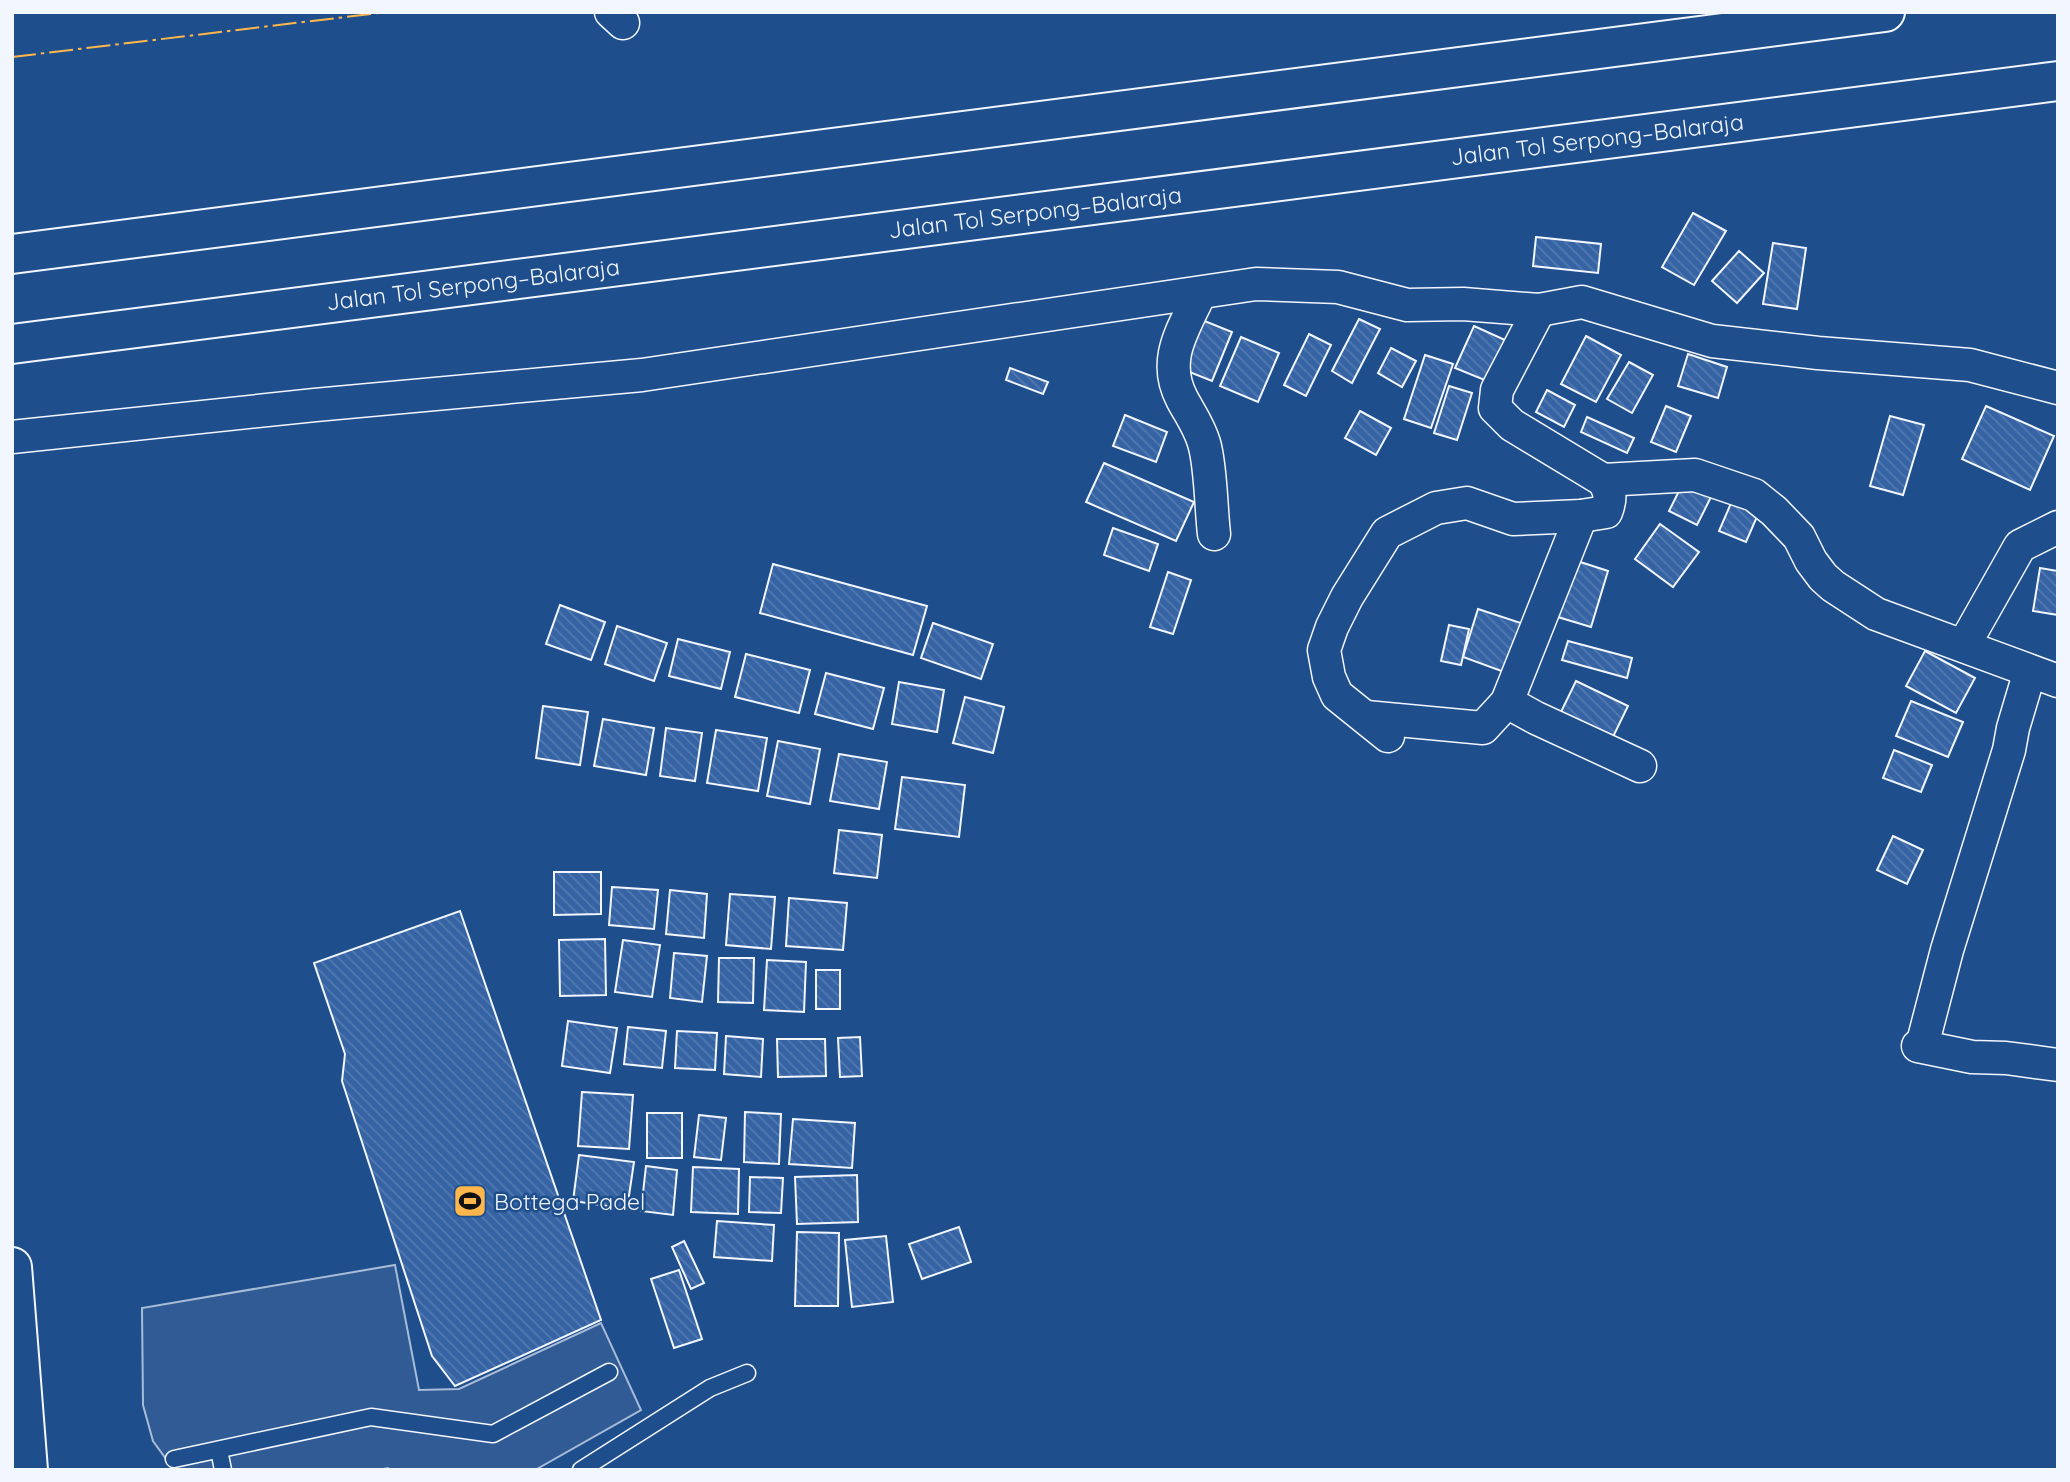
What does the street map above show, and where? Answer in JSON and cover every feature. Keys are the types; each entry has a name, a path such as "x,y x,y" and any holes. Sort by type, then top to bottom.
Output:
{"main road":[{"path":"12,254 1885,12"},
{"name":"Jalan Tol Serpong–Balaraja","path":"12,344 2058,80"},
{"path":"12,1268 28,1470"}],"street":[{"path":"12,437 642,375 1256,284 1338,288 1406,305 1463,304 1539,310 1582,302 1712,341 1818,353 1970,365 2058,388"},
{"path":"1200,293 1173,353 1173,376 1205,445 1214,534"},
{"path":"1539,310 1497,390 1495,408 1512,425 1603,480 1611,499 1606,512 1581,516 1513,519 1467,503 1436,508 1387,533 1347,597 1324,650 1329,677 1338,695 1377,727 1483,729 1507,702 1581,516"},
{"path":"1603,480 1695,475 1754,495 1774,511 1798,537 1811,561 1833,586 1876,614 2044,676 2013,727 2009,750 1947,950 1923,1042 1918,1045 1972,1057 2006,1058 2058,1065"},
{"path":"1964,645 2020,546 2058,527"},
{"path":"1507,702 1640,766"}],"lane":[{"path":"174,1459 199,1462 219,1450 372,1417 493,1434 610,1372"},
{"path":"581,1470 710,1388 747,1373"},
{"path":"219,1450 223,1470"}],"shaded area":[{"path":"395,1265 419,1390 459,1389 601,1323 641,1410 535,1470 174,1470 153,1441 143,1405 142,1308"}],"building":[{"path":"1693,213 1726,231 1694,285 1662,267"},
{"path":"1536,237 1601,244 1598,273 1533,266"},
{"path":"1773,243 1806,248 1797,309 1763,304"},
{"path":"1739,251 1764,273 1737,303 1712,281"},
{"path":"1359,319 1380,329 1352,383 1332,371"},
{"path":"1202,320 1232,332 1212,381 1182,369"},
{"path":"1474,326 1505,340 1487,381 1455,368"},
{"path":"1309,334 1331,345 1306,396 1284,385"},
{"path":"1586,336 1621,355 1596,402 1561,384"},
{"path":"1241,337 1279,353 1258,402 1220,386"},
{"path":"1391,348 1416,361 1402,387 1378,373"},
{"path":"1688,354 1727,367 1718,398 1678,386"},
{"path":"1425,355 1453,364 1431,428 1404,419"},
{"path":"1629,362 1653,375 1632,413 1607,399"},
{"path":"1010,368 1048,382 1043,394 1006,380"},
{"path":"1449,386 1472,393 1457,440 1434,433"},
{"path":"1547,390 1575,405 1564,427 1536,412"},
{"path":"1666,406 1691,416 1676,452 1651,442"},
{"path":"1986,406 2054,436 2030,490 1962,459"},
{"path":"1360,411 1391,428 1376,455 1345,438"},
{"path":"1125,415 1167,432 1156,462 1113,446"},
{"path":"1890,416 1924,425 1903,495 1870,486"},
{"path":"1587,417 1634,438 1627,453 1581,432"},
{"path":"1104,463 1194,502 1176,541 1086,502"},
{"path":"1684,481 1712,495 1697,525 1669,511"},
{"path":"1735,494 1762,505 1746,542 1719,531"},
{"path":"1660,524 1699,552 1673,587 1635,559"},
{"path":"1113,528 1158,544 1149,571 1104,555"},
{"path":"1568,558 1608,571 1591,627 1551,615"},
{"path":"773,564 927,606 913,655 760,613"},
{"path":"2040,568 2058,571 2058,615 2033,611"},
{"path":"1168,572 1191,580 1173,634 1150,627"},
{"path":"560,605 605,622 591,660 546,644"},
{"path":"1478,609 1533,627 1515,676 1463,657"},
{"path":"933,623 993,644 981,679 921,658"},
{"path":"1449,625 1469,629 1461,665 1441,661"},
{"path":"617,626 667,643 654,681 605,664"},
{"path":"678,639 730,652 721,689 669,676"},
{"path":"1568,641 1632,658 1627,678 1562,660"},
{"path":"1925,651 1975,678 1956,713 1906,686"},
{"path":"746,654 810,670 799,713 735,697"},
{"path":"826,673 884,688 873,729 815,714"},
{"path":"1576,681 1628,706 1610,743 1558,718"},
{"path":"899,682 944,690 937,732 892,724"},
{"path":"965,697 1004,707 993,753 953,743"},
{"path":"1911,701 1963,722 1948,757 1896,736"},
{"path":"543,706 588,712 580,765 536,758"},
{"path":"603,719 654,728 646,775 594,766"},
{"path":"666,728 702,733 695,781 660,776"},
{"path":"716,730 767,738 758,791 707,783"},
{"path":"778,741 820,749 810,804 767,796"},
{"path":"1894,750 1932,765 1921,792 1883,778"},
{"path":"839,754 887,762 879,809 830,801"},
{"path":"902,777 965,785 959,837 895,829"},
{"path":"839,830 882,835 877,878 834,873"},
{"path":"1893,836 1923,850 1907,884 1877,870"},
{"path":"554,872 601,872 601,914 554,915"},
{"path":"612,887 658,890 654,929 609,925"},
{"path":"670,890 707,894 704,938 666,934"},
{"path":"730,894 775,897 771,949 726,945"},
{"path":"789,898 847,903 843,950 786,946"},
{"name":"Bottega Padel","path":"460,911 601,1320 455,1386 432,1356 342,1081 345,1054 314,963"},
{"path":"605,939 606,995 560,996 559,940"},
{"path":"623,940 660,945 652,997 615,992"},
{"path":"674,953 707,956 702,1002 670,998"},
{"path":"719,958 754,958 753,1003 718,1002"},
{"path":"767,960 806,962 804,1012 764,1010"},
{"path":"816,970 840,970 840,1009 816,1009"},
{"path":"568,1021 617,1028 610,1073 562,1066"},
{"path":"628,1027 666,1031 662,1068 624,1064"},
{"path":"677,1031 717,1033 715,1070 675,1068"},
{"path":"726,1036 763,1039 761,1077 724,1074"},
{"path":"860,1037 862,1076 840,1077 838,1038"},
{"path":"777,1039 825,1039 826,1076 778,1077"},
{"path":"582,1092 633,1095 629,1149 578,1146"},
{"path":"745,1112 781,1114 779,1164 744,1162"},
{"path":"647,1113 682,1113 682,1158 647,1158"},
{"path":"699,1115 726,1118 721,1160 694,1157"},
{"path":"793,1119 855,1123 852,1168 789,1164"},
{"path":"579,1155 634,1162 627,1209 573,1201"},
{"path":"646,1166 677,1170 673,1215 641,1211"},
{"path":"693,1167 739,1169 738,1214 691,1212"},
{"path":"857,1175 858,1222 797,1224 795,1177"},
{"path":"750,1177 783,1178 781,1213 749,1212"},
{"path":"717,1221 774,1225 772,1261 714,1257"},
{"path":"959,1227 971,1262 922,1279 909,1244"},
{"path":"797,1232 839,1233 838,1306 795,1306"},
{"path":"886,1236 893,1302 852,1307 845,1240"},
{"path":"684,1241 704,1283 691,1289 672,1247"},
{"path":"679,1270 702,1339 674,1348 651,1279"}],"power":[{"path":"12,57 387,12"}],"place":[{"name":"Bottega Padel","path":"470,1201"}]}
